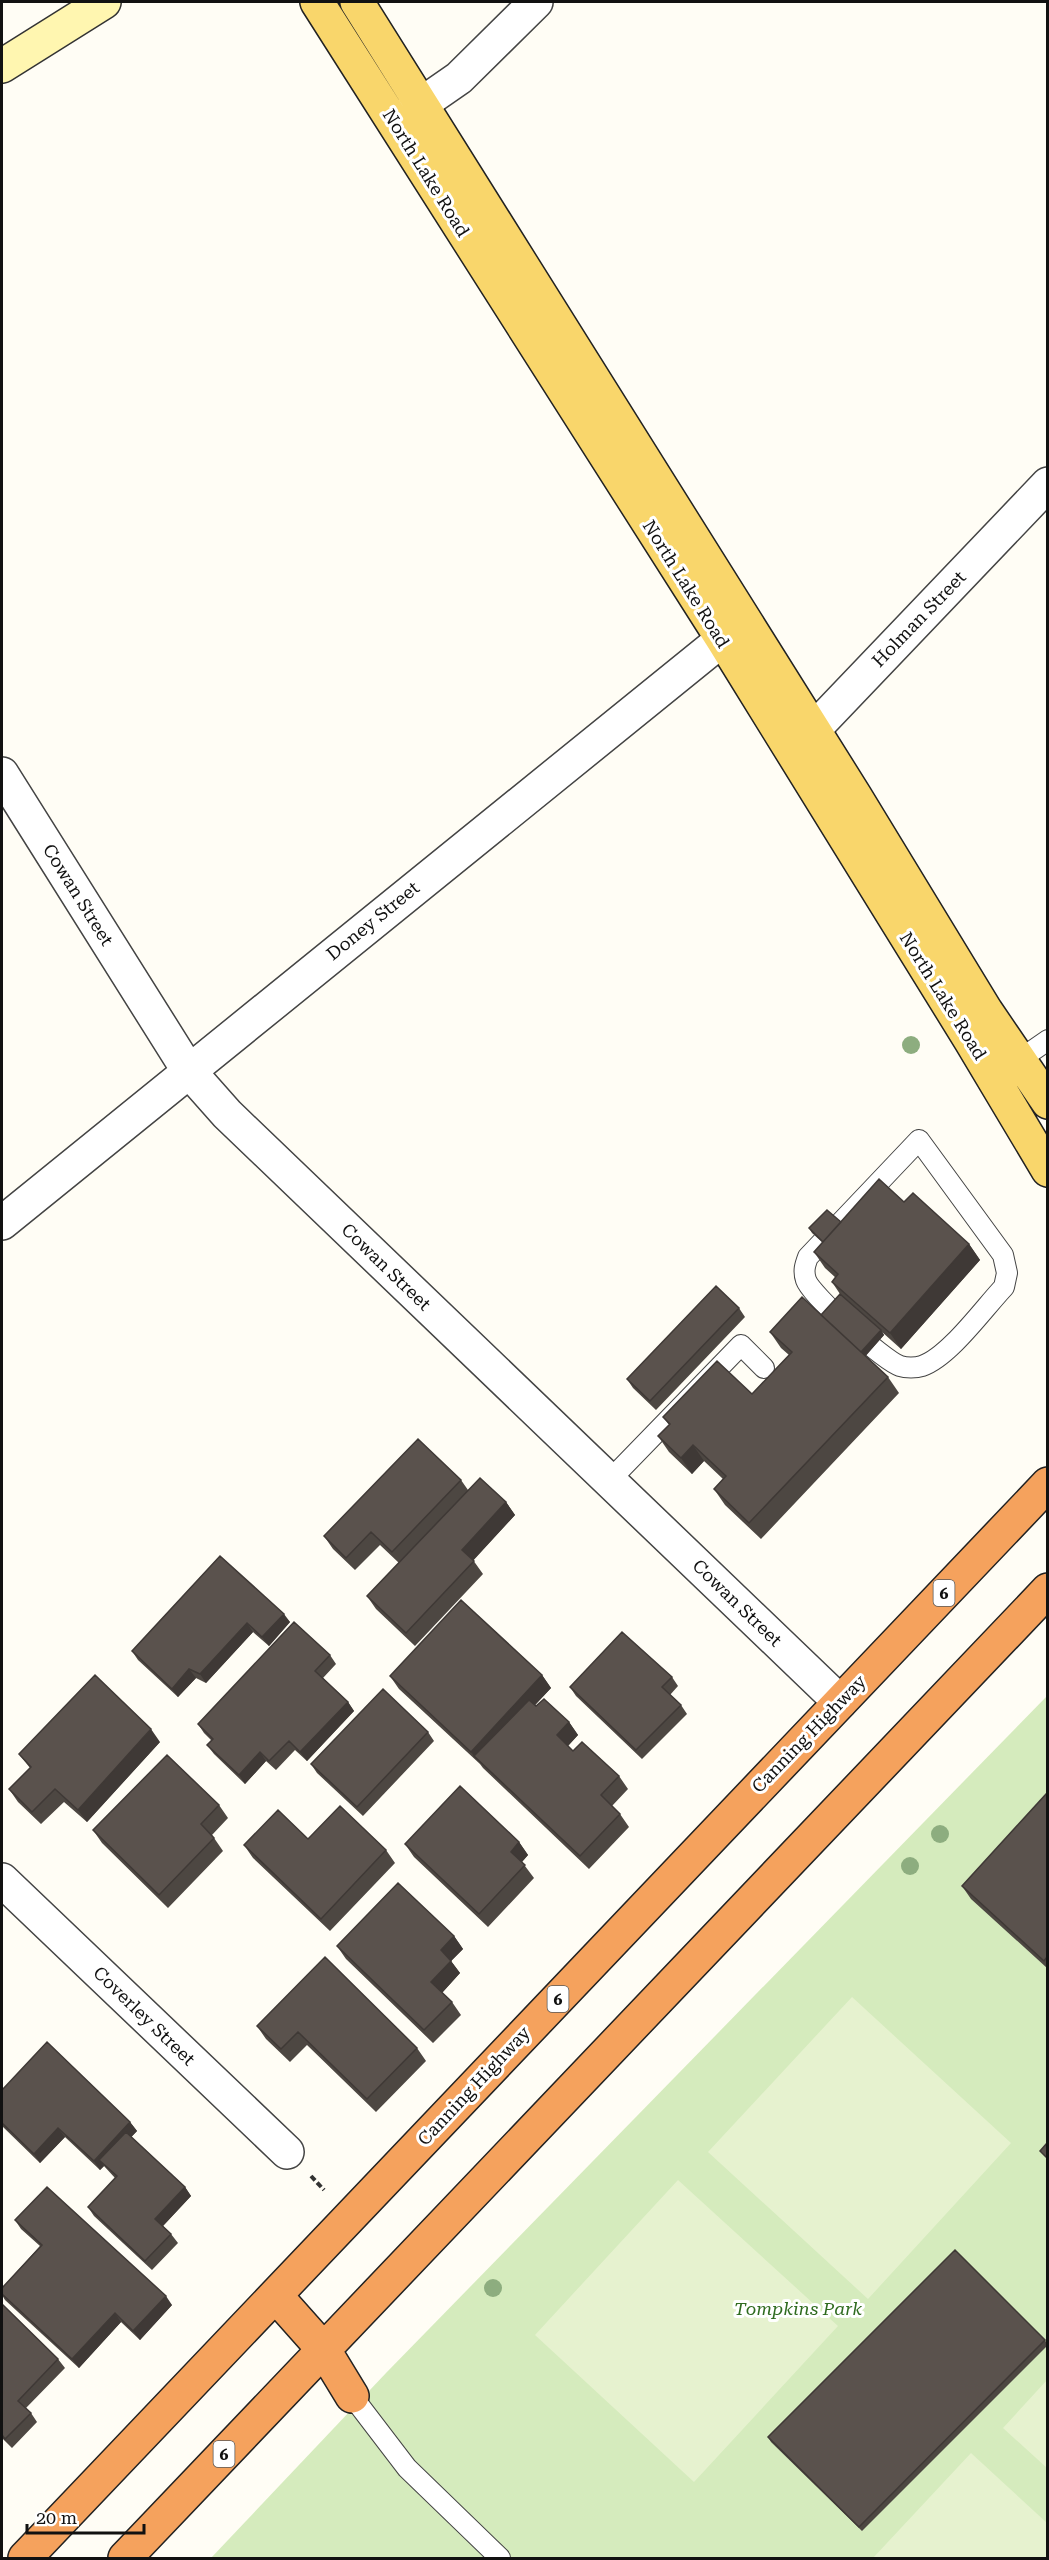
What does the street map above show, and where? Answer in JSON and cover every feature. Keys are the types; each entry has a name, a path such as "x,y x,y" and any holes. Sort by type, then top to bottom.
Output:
{"highway":[{"name":"Canning Highway","path":"25,2559 1047,1484"},
{"name":"6","path":"125,2559 1047,1590"},
{"path":"276,2296 324,2350 352,2396"}],"main road":[{"name":"North Lake Road","path":"317,2 394,124 734,631 814,730 915,897 1047,1102"},
{"name":"North Lake Road","path":"357,2 734,631 791,754 971,1041 1047,1170"}],"street":[{"path":"2,66 104,2"},
{"path":"394,124 480,60 536,2"},
{"name":"Holman Street","path":"791,754 1047,484"},
{"name":"Doney Street","path":"2,1223 188,1070 734,631"},
{"name":"Cowan Street","path":"2,774 188,1070 227,1114 840,1702"},
{"name":"Coverley Street","path":"2,1880 287,2152"}],"lane":[{"path":"1019,1059 1047,1040"},
{"path":"919,1140 1003,1255 1007,1273 1004,1287 939,1358 920,1367 901,1366 886,1359 814,1294 806,1280 804,1269 808,1257 919,1140"},
{"path":"609,1481 741,1346 764,1368"},
{"path":"352,2396 406,2468 500,2559"}],"path":[{"path":"287,2152 325,2191 318,2199"}],"green space":[{"name":"Tompkins Park","path":"1047,1696 1047,2558 211,2558 386,2373"},
{"path":"852,1997 1011,2143 868,2299 708,2152"},
{"path":"678,2180 838,2326 694,2482 535,2335"},
{"path":"1047,2380 1047,2468 1003,2428"},
{"path":"971,2453 1047,2523 1047,2558 873,2558"}],"building":[{"path":"879,1179 904,1202 913,1193 969,1244 890,1333 832,1282 838,1274 814,1252"},
{"path":"827,1210 841,1222 823,1242 809,1228"},
{"path":"716,1286 739,1308 650,1401 627,1379"},
{"path":"840,1294 881,1330 861,1352 821,1315"},
{"path":"802,1297 888,1377 749,1523 714,1489 726,1476 693,1445 681,1458 658,1436 670,1424 663,1417 717,1361 752,1394 792,1352 770,1332"},
{"path":"418,1439 461,1480 392,1552 371,1532 346,1558 324,1536"},
{"path":"480,1478 506,1502 462,1550 474,1561 406,1633 367,1596"},
{"path":"220,1556 284,1614 262,1637 247,1623 200,1674 189,1669 172,1689 132,1651"},
{"path":"461,1600 542,1675 471,1752 390,1676"},
{"path":"294,1622 330,1655 315,1671 348,1702 300,1752 289,1741 269,1761 260,1752 239,1775 207,1745 213,1739 198,1724"},
{"path":"622,1632 672,1677 662,1687 681,1705 636,1750 570,1687"},
{"path":"95,1675 151,1729 78,1810 55,1789 32,1812 9,1789 31,1767 19,1754"},
{"path":"383,1689 428,1732 357,1807 311,1764"},
{"path":"544,1699 569,1722 557,1735 573,1751 582,1742 619,1776 601,1795 620,1814 580,1856 474,1756 529,1700 536,1706"},
{"path":"167,1755 219,1805 201,1824 214,1838 159,1895 93,1830"},
{"path":"460,1786 519,1842 511,1852 525,1865 479,1914 405,1844"},
{"path":"1047,1793 1047,1957 1044,1961 962,1886"},
{"path":"340,1806 386,1850 321,1919 244,1845 278,1810 308,1839"},
{"path":"398,1883 454,1936 441,1950 451,1961 431,1982 452,2002 424,2030 337,1946"},
{"path":"325,1957 417,2048 367,2099 298,2032 281,2049 257,2026"},
{"path":"47,2042 130,2122 94,2161 58,2128 34,2154 2,2123 2,2090"},
{"path":"126,2132 185,2187 155,2219 171,2234 145,2261 88,2207 117,2176 99,2160"},
{"path":"1047,2143 1047,2158 1040,2151"},
{"path":"47,2187 166,2296 133,2331 115,2313 72,2359 2,2294 2,2288 42,2245 15,2220"},
{"path":"955,2250 1045,2340 859,2527 768,2437"},
{"path":"2,2304 58,2359 18,2401 31,2413 5,2439 2,2435"}]}
